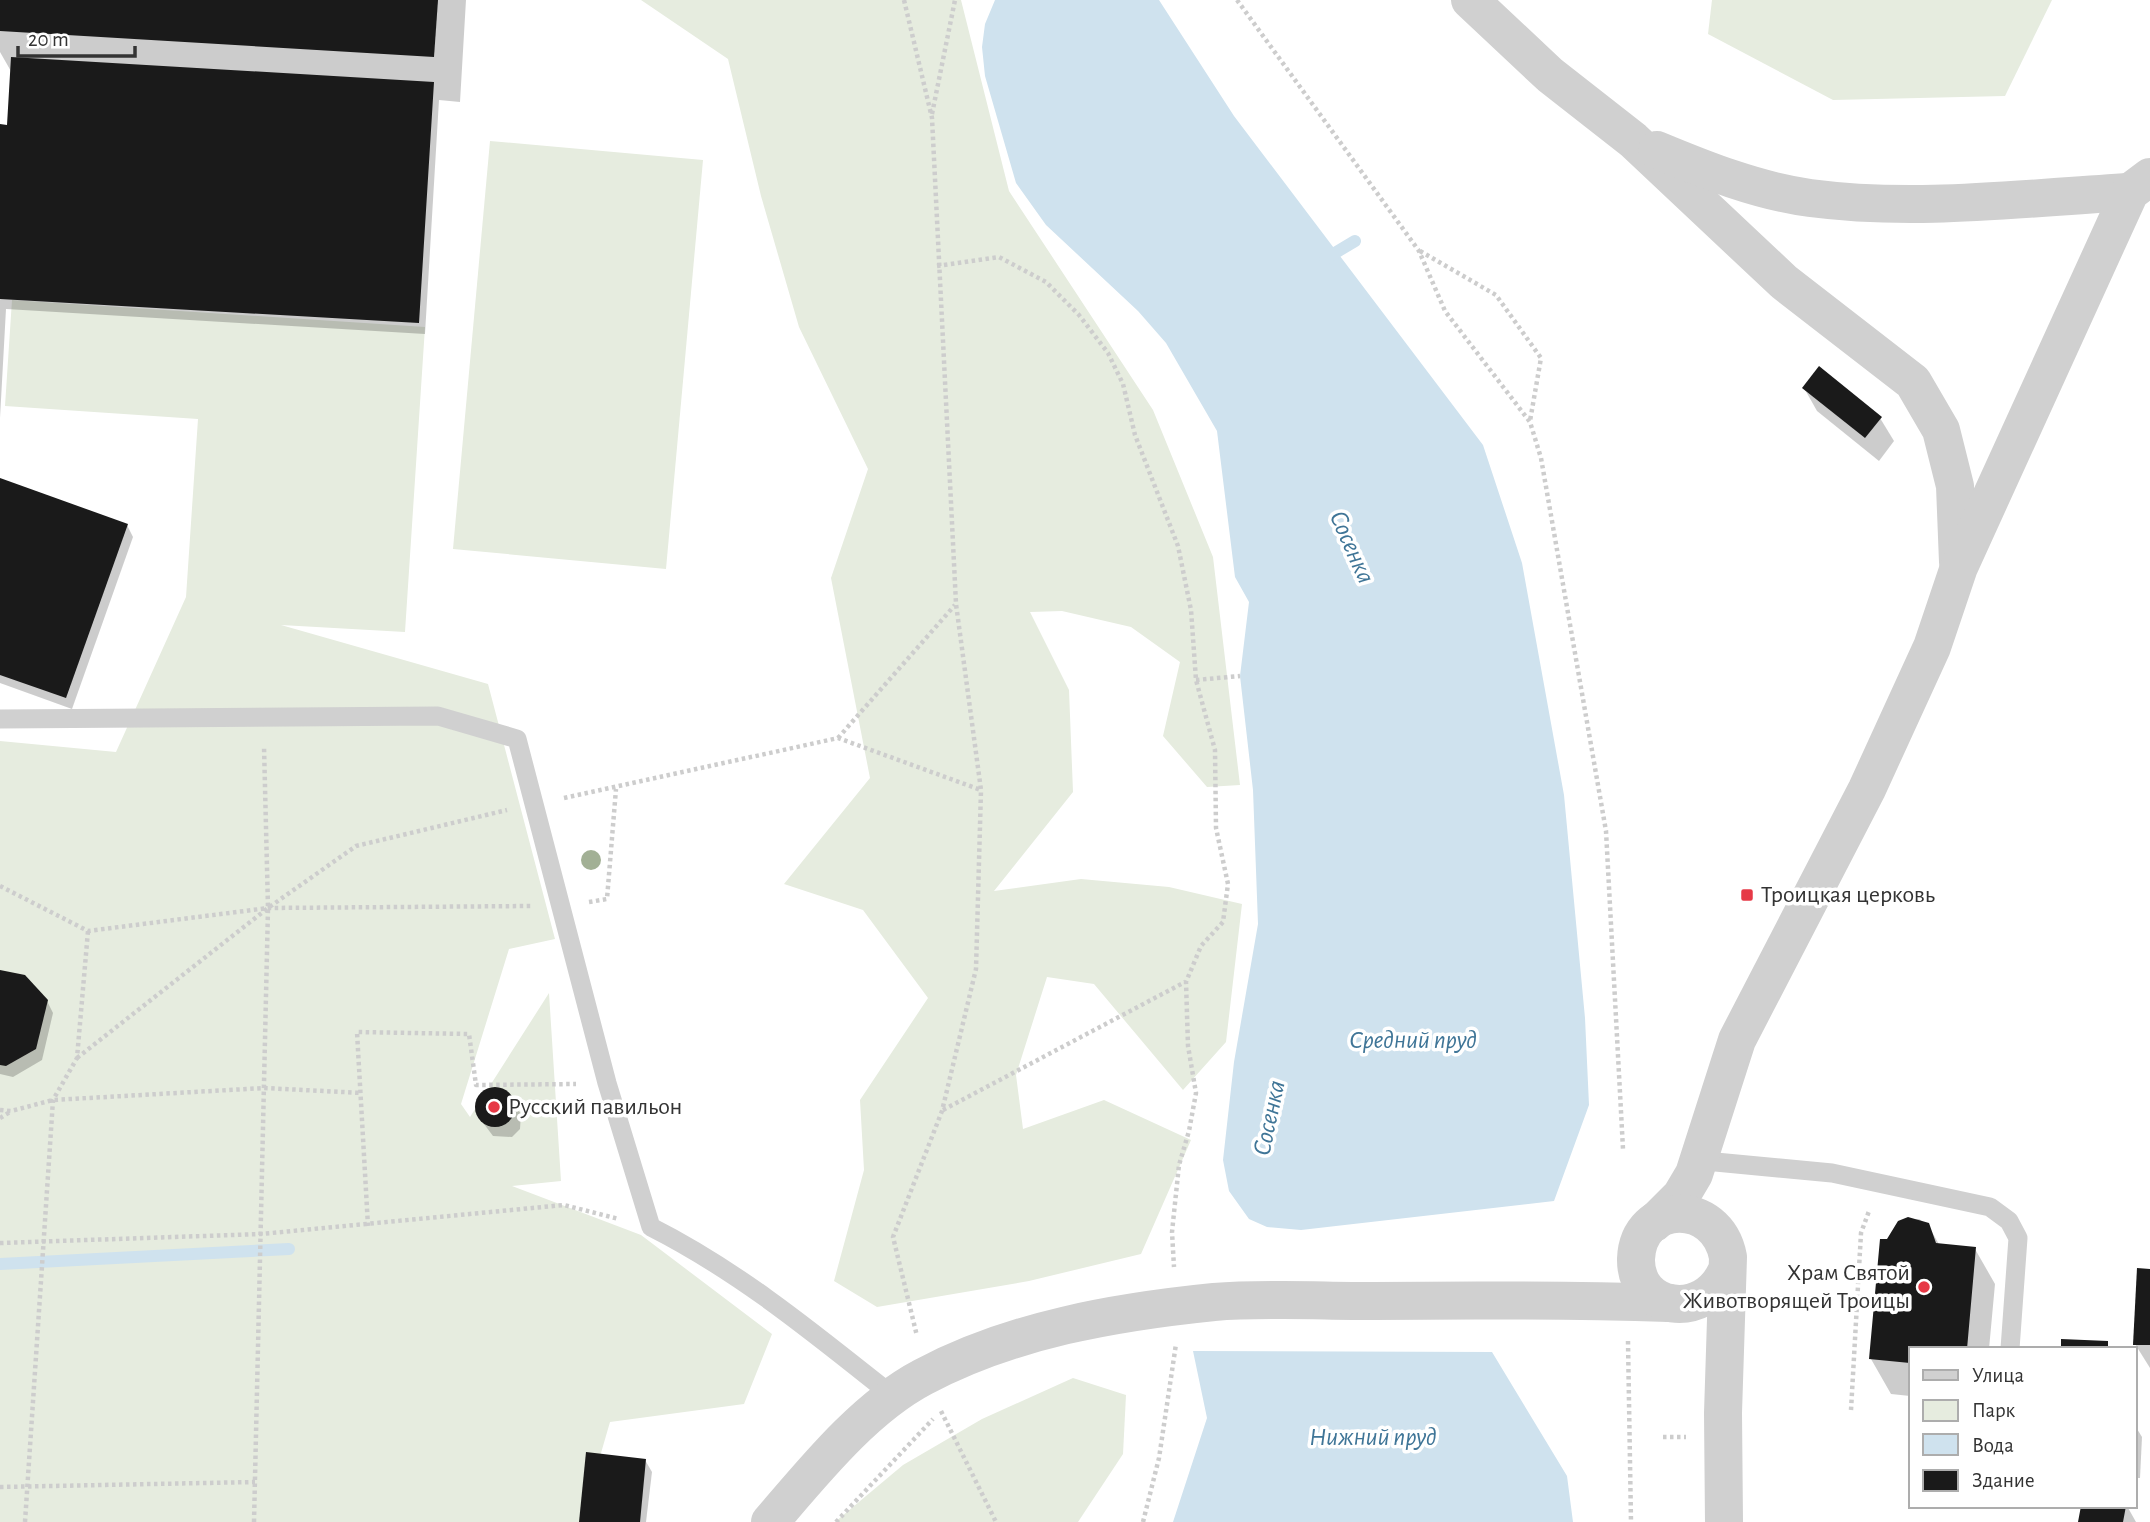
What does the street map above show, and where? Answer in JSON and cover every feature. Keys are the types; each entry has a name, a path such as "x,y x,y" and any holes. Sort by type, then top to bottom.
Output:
{"street":[{"path":"1470,0 1550,75 1633,140 1784,282 1913,382 1941,430 1952,474 1959,568"},
{"path":"1633,140 1712,173 1808,198 1918,206 2140,184"},
{"path":"1544,1299 1596,1280 1619,1266 1681,1196 1694,1174 1705,1151 1737,1040 1867,789 1932,647 1959,568 2140,184"},
{"path":"1705,1151 1708,1204 1727,1250 1724,1522"},
{"path":"1718,1231 1695,1215 1681,1213 1646,1235 1639,1275 1651,1293 1676,1304 1704,1325 1714,1343 1723,1425"},
{"path":"770,1522 825,1459 893,1396 922,1377 982,1350 1047,1330 1121,1315 1215,1302 1544,1299 1676,1304 1710,1295 1720,1285 1726,1272"}],"lane":[{"path":"0,719 438,716 517,739 607,1083 651,1227 704,1254 789,1312 893,1396"},
{"path":"1705,1151 1881,1181 1990,1207 2009,1221 2018,1238 2010,1347"}],"path":[{"path":"904,0 932,118 937,266 956,604 981,790 976,969 942,1111 894,1237 919,1345"},
{"path":"932,118 955,0"},
{"path":"1237,0 1419,251 1445,311 1530,422 1541,458 1605,831 1623,1149"},
{"path":"1419,251 1496,295 1541,358 1530,422"},
{"path":"937,266 999,257 1023,267 1046,282 1079,315 1108,353 1122,384 1135,435 1178,546 1191,610 1196,680 1215,750 1216,828 1228,884 1223,922 1201,946 1186,982 1188,1046 1196,1093 1179,1165 1172,1232 1174,1280"},
{"path":"838,738 956,604"},
{"path":"1196,680 1240,676"},
{"path":"254,1522 268,908 263,717"},
{"path":"25,1522 52,1100 77,1058 268,908 356,846 535,803 617,789 838,738 981,790"},
{"path":"0,886 88,931 268,908 560,906 607,899 617,789"},
{"path":"77,1058 88,931"},
{"path":"942,1111 1186,982"},
{"path":"368,1226 357,1032 470,1034 476,1085 607,1083"},
{"path":"0,1118 11,1111 52,1100 264,1088 362,1093"},
{"path":"0,1110 11,1111"},
{"path":"1851,1410 1861,1233 1881,1181"},
{"path":"0,1243 43,1244 261,1234 368,1226 565,1205 651,1227"},
{"path":"1143,1522 1159,1458 1177,1335"},
{"path":"1628,1336 1630,1522"},
{"path":"836,1522 942,1410 996,1522"},
{"path":"0,1487 255,1482"}],"green space":[{"path":"641,0 961,0 1009,191 1153,410 1213,557 1240,785 1207,787 1163,736 1180,662 1131,627 1062,611 1030,612 1069,690 1073,792 994,891 1081,879 1169,887 1242,904 1226,1042 1183,1090 1094,984 1047,977 1016,1075 1023,1129 1104,1100 1191,1140 1141,1254 1029,1281 877,1307 834,1281 864,1170 860,1100 928,998 863,910 784,884 870,778 831,578 868,469 799,327 761,196 728,59"},
{"path":"1712,0 2052,0 2005,96 1833,100 1708,34"},
{"path":"490,141 703,160 666,569 453,549"},
{"path":"12,300 425,327 405,632 281,625 488,684 555,939 509,949 461,1104 470,1117 549,993 561,1181 512,1186 641,1235 772,1334 744,1404 610,1422 581,1522 0,1522 0,741 116,752 186,597 198,419 5,406"},
{"path":"1073,1378 1126,1395 1123,1454 1078,1522 835,1522 903,1465 982,1419"}],"water":[{"name":"Средний пруд","path":"995,0 1159,0 1234,116 1483,445 1522,563 1564,795 1585,1018 1589,1105 1554,1201 1301,1230 1267,1227 1249,1219 1229,1191 1223,1160 1234,1062 1258,924 1253,790 1240,676 1249,602 1235,577 1217,431 1166,343 1138,311 1046,225 1016,183 985,76 982,47 985,24"},
{"name":"Нижний пруд","path":"1193,1351 1492,1352 1567,1476 1573,1522 1173,1522 1207,1418"}],"building":[{"path":"0,0 438,0 434,57 0,31"},
{"path":"11,57 434,82 419,323 0,299 0,124 7,125"},
{"path":"1819,366 1882,417 1865,438 1802,388"},
{"path":"0,478 128,524 66,698 0,675"},
{"path":"0,970 25,975 48,1000 36,1049 6,1066 0,1065"},
{"name":"Русский павильон","path":"495,1087 503,1088 509,1093 514,1099 514,1115 509,1121 503,1126 495,1127 487,1126 481,1121 476,1115 475,1107 476,1099 481,1093 487,1088"},
{"name":"Храм Святой Животворящей Троицы","path":"1908,1217 1929,1223 1936,1243 1976,1247 1967,1347 1909,1347 1909,1363 1869,1359 1880,1239 1887,1239 1898,1221"},
{"path":"2137,1268 2150,1269 2150,1345 2133,1345"},
{"path":"2061,1339 2108,1341 2108,1347 2061,1347"},
{"path":"586,1452 646,1459 640,1522 579,1522"},
{"path":"2081,1508 2126,1508 2123,1522 2078,1522"}],"waterway":[{"path":"1325,259 1355,241"},
{"path":"0,1264 289,1249"}],"place":[{"name":"Троицкая церковь","path":"1747,895"},
{"name":"Русский павильон","path":"494,1107"},
{"name":"Храм Святой Животворящей Троицы","path":"1924,1287"}],"water label":[{"name":"Сосенка","path":"1352,547"},
{"name":"Сосенка","path":"1269,1118"}]}
